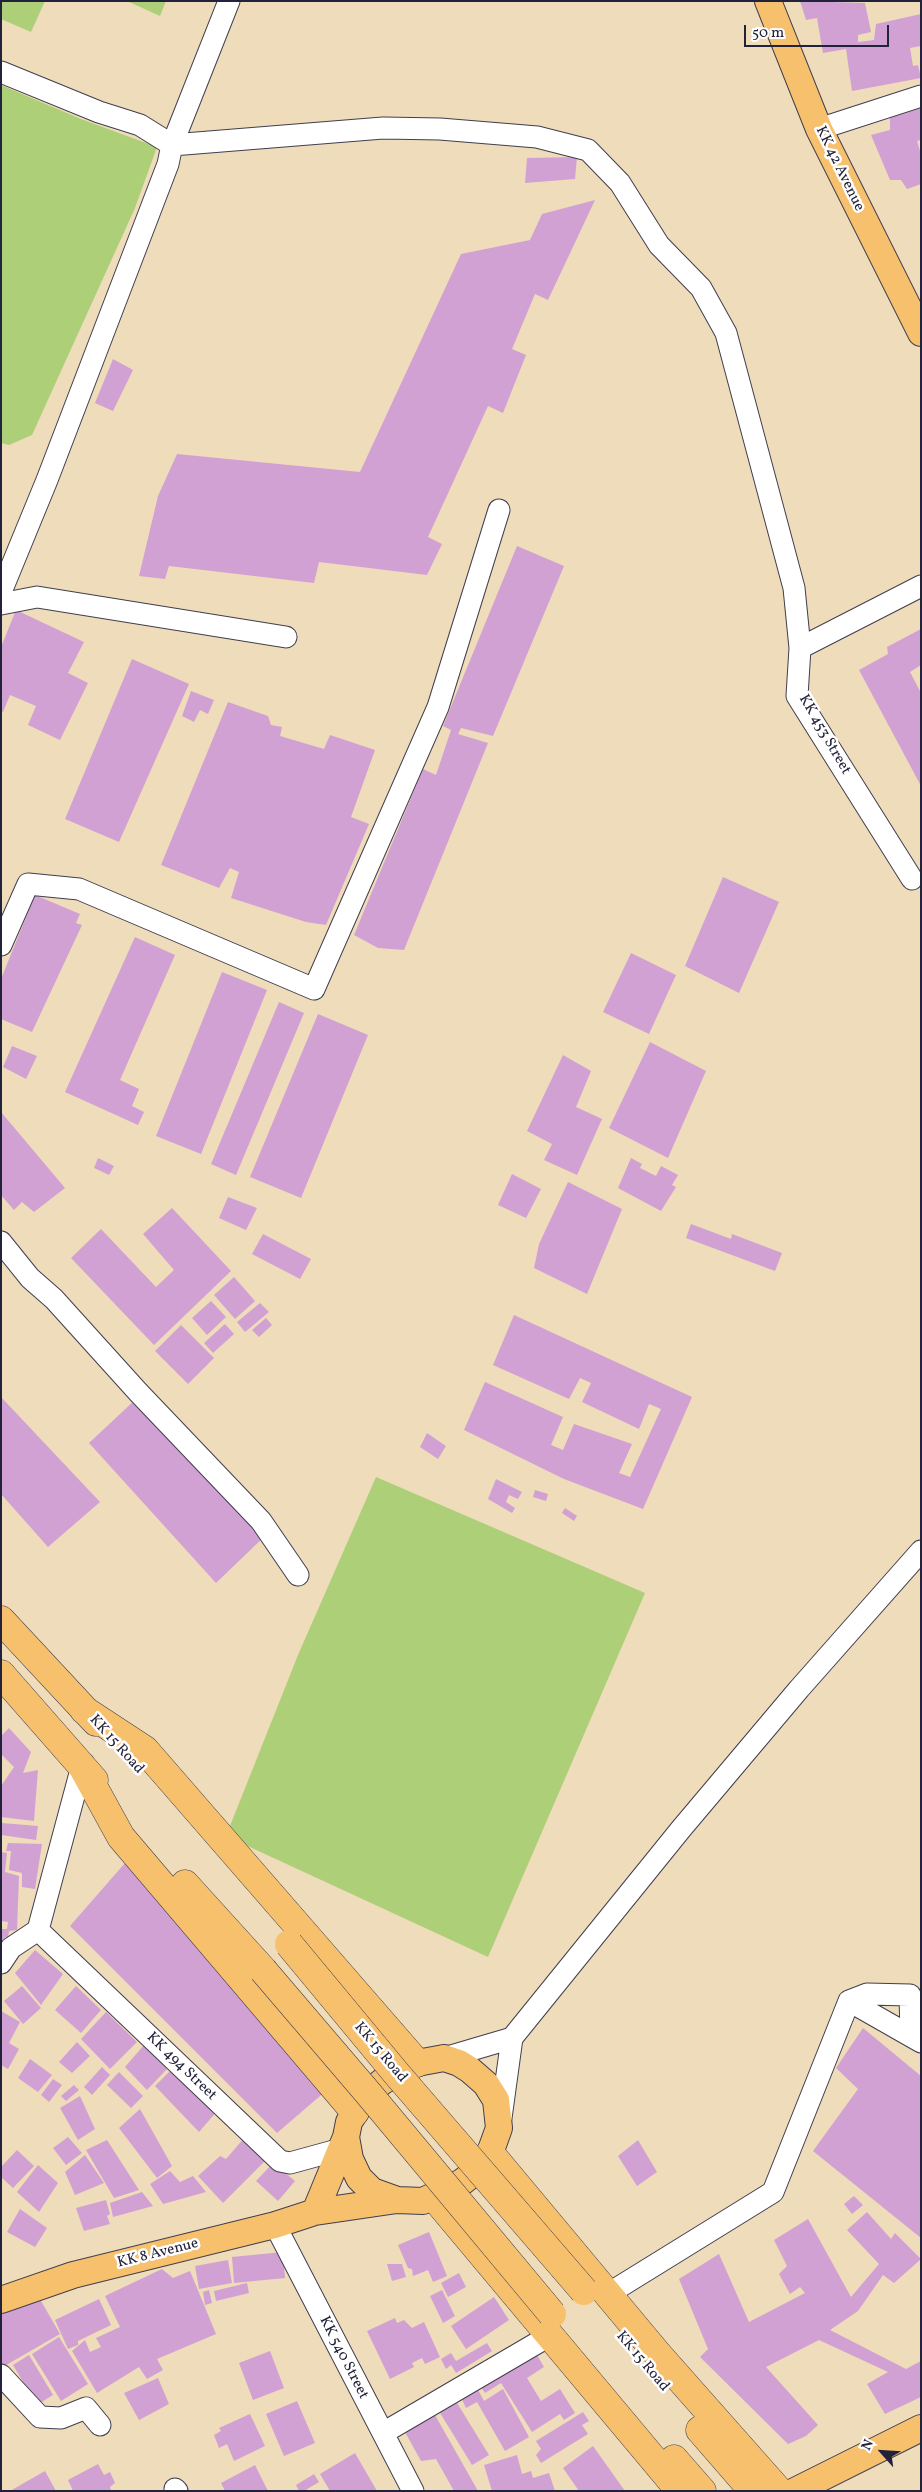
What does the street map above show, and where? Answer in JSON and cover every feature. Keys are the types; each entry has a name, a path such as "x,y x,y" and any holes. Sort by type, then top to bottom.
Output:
{"highway":[{"name":"KK 15 Road","path":"1,1620 194,1832 396,2073 596,2293 753,2491"},
{"path":"1,1674 263,1970 368,2093 680,2491"},
{"path":"84,1710 145,1750 417,2063"},
{"path":"82,1766 121,1838 355,2112"},
{"path":"495,2140 596,2293 779,2491"},
{"path":"434,2197 702,2491"}],"main road":[{"name":"KK 42 Avenue","path":"768,1 818,129 921,333"},
{"path":"315,2212 343,2143 349,2122 367,2094 398,2072 417,2063 444,2058 459,2063 486,2084 496,2100 495,2140 476,2171 462,2182 434,2197 415,2202 397,2200 372,2191 359,2178 343,2143"},
{"name":"KK 8 Avenue","path":"1,2300 73,2275 274,2225 315,2212 397,2200"},
{"path":"795,2491 921,2428"}],"street":[{"path":"1,592 54,462 168,164 172,145 229,1"},
{"path":"1,72 99,112 140,125 172,145"},
{"path":"818,129 921,96"},
{"name":"KK 453 Street","path":"172,145 383,128 440,129 537,137 588,150 620,183 659,245 701,288 726,333 794,588 800,648 798,696 912,879"},
{"path":"1,945 28,884 79,889 314,989 438,707 499,510"},
{"path":"800,648 921,586"},
{"path":"1,604 37,597 286,637"},
{"path":"1,1242 30,1278 54,1299 138,1392 260,1521 298,1575"},
{"path":"495,2140 512,2038 694,1814 799,1689 921,1551"},
{"path":"1,1963 12,1948 38,1930 82,1766"},
{"name":"KK 494 Street","path":"38,1930 280,2161 290,2163 343,2143"},
{"path":"596,2293 772,2192 848,2001 867,1994 915,1996 916,2038 848,2001"},
{"path":"444,2058 512,2038"},
{"name":"KK 540 Street","path":"274,2225 413,2491"},
{"path":"382,2434 550,2325"},
{"path":"1,2375 40,2417 61,2418 86,2408 100,2425"}],"green space":[{"path":"1,1 45,1 31,32 1,19"},
{"path":"127,1 166,1 160,16"},
{"path":"1,85 81,119 157,147 135,208 32,435 9,445 1,443"},
{"path":"376,1477 645,1593 488,1957 226,1836 298,1655"}],"building":[{"path":"800,1 865,3 871,32 858,35 858,42 874,40 876,24 921,14 921,46 910,48 913,66 918,65 921,78 852,91 846,49 823,53 817,18 806,20"},
{"path":"921,107 921,140 917,141 921,154 921,184 907,189 901,180 890,180 871,135 890,130 890,111"},
{"path":"577,157 575,179 525,183 527,158"},
{"path":"595,200 548,300 535,294 512,349 526,355 503,413 488,406 428,537 442,544 427,575 319,562 314,583 169,566 165,579 139,576 158,496 177,454 360,472 461,254 530,240 542,214"},
{"path":"113,359 133,370 113,411 95,403"},
{"path":"517,546 564,566 493,736 461,728 458,734 488,743 404,950 378,948 354,935 423,769 436,775 451,730 443,726"},
{"path":"16,610 84,642 68,673 88,683 60,740 28,725 36,706 10,695 3,712 1,711 1,647"},
{"path":"921,629 921,665 910,672 921,693 921,786 859,670 888,654 887,647"},
{"path":"132,659 189,684 119,842 65,819"},
{"path":"191,691 214,700 208,714 200,710 194,722 182,716"},
{"path":"228,702 268,716 271,725 282,727 280,736 324,749 330,735 375,750 351,817 369,824 326,925 306,922 231,898 239,872 230,868 219,888 161,865"},
{"path":"723,877 779,902 739,993 685,966"},
{"path":"35,895 80,914 76,923 82,925 32,1032 1,1019 1,979"},
{"path":"135,937 175,955 120,1080 139,1089 132,1106 144,1112 138,1125 65,1092"},
{"path":"631,953 676,975 649,1034 603,1012"},
{"path":"222,972 267,990 201,1154 156,1136"},
{"path":"279,1002 304,1013 236,1175 211,1164"},
{"path":"318,1014 368,1035 301,1198 250,1177"},
{"path":"650,1042 706,1071 668,1158 609,1128"},
{"path":"12,1046 37,1056 26,1079 3,1067"},
{"path":"563,1055 591,1071 576,1107 602,1119 577,1175 544,1160 552,1144 527,1131"},
{"path":"1,1112 65,1188 34,1212 22,1202 14,1210 1,1195"},
{"path":"98,1158 114,1166 109,1175 94,1168"},
{"path":"631,1158 642,1164 640,1168 656,1176 661,1166 678,1175 672,1185 676,1187 661,1211 618,1188"},
{"path":"512,1174 541,1189 526,1218 498,1205"},
{"path":"568,1182 622,1209 587,1294 534,1268 539,1244"},
{"path":"228,1197 257,1208 246,1230 219,1218"},
{"path":"172,1208 231,1271 154,1345 71,1258 101,1229 156,1287 174,1270 143,1234"},
{"path":"691,1224 731,1239 732,1234 782,1253 775,1271 686,1238"},
{"path":"263,1234 311,1259 300,1279 252,1254"},
{"path":"234,1277 255,1301 235,1319 214,1295"},
{"path":"211,1301 226,1317 207,1335 192,1318"},
{"path":"260,1303 269,1312 245,1332 237,1322"},
{"path":"514,1315 692,1397 643,1509 564,1479 464,1430 485,1382 563,1417 551,1445 563,1450 574,1424 632,1444 619,1473 630,1477 661,1409 649,1404 639,1429 582,1402 591,1383 580,1378 569,1399 493,1365"},
{"path":"266,1318 272,1325 259,1337 252,1330"},
{"path":"225,1324 234,1334 213,1353 204,1343"},
{"path":"181,1325 214,1358 188,1384 155,1351"},
{"path":"1,1397 100,1502 48,1547 1,1494"},
{"path":"135,1400 266,1535 216,1583 89,1443"},
{"path":"427,1433 446,1446 438,1459 420,1447"},
{"path":"496,1479 522,1492 518,1499 509,1495 506,1502 515,1508 512,1513 488,1499"},
{"path":"535,1490 548,1494 546,1501 533,1497"},
{"path":"565,1508 577,1516 574,1521 562,1513"},
{"path":"9,1728 31,1752 23,1773 38,1770 34,1821 1,1817 1,1786 14,1767 1,1754 1,1736"},
{"path":"2,1823 38,1826 36,1840 1,1835"},
{"path":"8,1843 42,1844 35,1889 22,1887 22,1873 9,1870 11,1851 6,1851"},
{"path":"1,1852 7,1853 5,1872 19,1876 17,1930 9,1931 8,1938 5,1937 1,1943 1,1929 7,1929 8,1922 1,1921"},
{"path":"132,1855 327,2090 277,2133 70,1926"},
{"path":"35,1950 63,1974 41,2005 15,1973"},
{"path":"22,1986 41,2008 23,2024 4,2001"},
{"path":"76,1986 101,2010 81,2033 55,2010"},
{"path":"1,2011 20,2022 9,2043 19,2049 8,2069 1,2065"},
{"path":"106,2012 137,2042 110,2069 81,2039"},
{"path":"863,2028 921,2076 921,2238 813,2151 858,2089 836,2068"},
{"path":"77,2042 90,2056 72,2073 59,2062"},
{"path":"144,2045 167,2069 147,2090 125,2067"},
{"path":"30,2059 52,2075 38,2092 18,2078"},
{"path":"102,2067 110,2075 92,2095 84,2087"},
{"path":"174,2067 218,2110 199,2132 155,2086"},
{"path":"119,2072 143,2096 131,2108 107,2085"},
{"path":"53,2079 62,2085 49,2102 41,2095"},
{"path":"74,2085 79,2090 66,2101 61,2096"},
{"path":"80,2096 95,2129 78,2140 60,2108"},
{"path":"140,2109 172,2166 157,2178 119,2128"},
{"path":"68,2137 82,2153 66,2165 53,2148"},
{"path":"245,2137 266,2160 223,2203 198,2176 220,2156 226,2159"},
{"path":"107,2140 139,2190 114,2198 86,2150"},
{"path":"638,2140 657,2172 637,2186 618,2156"},
{"path":"17,2150 34,2166 13,2188 1,2177 1,2167"},
{"path":"85,2155 104,2183 75,2195 65,2172"},
{"path":"273,2163 295,2181 278,2201 256,2181"},
{"path":"38,2165 58,2183 39,2212 17,2192"},
{"path":"170,2171 180,2182 193,2176 206,2192 163,2204 150,2184"},
{"path":"142,2192 153,2206 113,2217 110,2203"},
{"path":"854,2196 863,2205 852,2214 844,2204"},
{"path":"106,2200 110,2214 107,2216 110,2224 84,2231 76,2208"},
{"path":"20,2209 47,2228 35,2247 7,2232"},
{"path":"867,2212 891,2239 895,2233 921,2259 894,2283 883,2275 858,2311 830,2330 906,2369 921,2361 921,2397 885,2414 867,2384 888,2372 819,2340 766,2367 818,2425 806,2436 788,2444 700,2357 708,2349 679,2279 719,2254 749,2322 805,2293 800,2287 790,2294 779,2274 787,2266 774,2240 808,2219 851,2297 879,2264 847,2230"},
{"path":"429,2232 447,2276 433,2282 428,2270 413,2276 412,2269 408,2268 398,2245"},
{"path":"283,2252 285,2278 234,2283 232,2257"},
{"path":"228,2260 232,2283 199,2289 195,2266"},
{"path":"387,2264 402,2264 406,2277 392,2281"},
{"path":"162,2269 173,2278 190,2271 216,2334 157,2359 163,2370 147,2379 139,2367 97,2393 72,2351 85,2340 90,2352 101,2347 96,2338 120,2327 105,2296"},
{"path":"459,2273 466,2287 448,2297 441,2283"},
{"path":"247,2283 249,2293 216,2301 214,2291"},
{"path":"209,2290 212,2303 205,2305 203,2292"},
{"path":"442,2290 455,2316 443,2323 430,2296"},
{"path":"37,2294 60,2334 1,2368 1,2306"},
{"path":"494,2297 509,2320 466,2349 451,2326"},
{"path":"99,2299 111,2325 78,2341 78,2345 68,2349 55,2320"},
{"path":"395,2318 397,2323 404,2320 412,2328 424,2322 440,2357 425,2364 422,2358 412,2363 414,2367 390,2379 367,2331"},
{"path":"59,2337 88,2384 61,2401 32,2354"},
{"path":"487,2343 492,2351 456,2373 451,2365 446,2369 441,2359 451,2353 456,2361"},
{"path":"533,2348 544,2367 527,2378 541,2401 560,2389 575,2413 564,2420 560,2414 532,2432 501,2383 485,2393 478,2383"},
{"path":"270,2351 284,2388 253,2400 239,2363"},
{"path":"29,2355 53,2395 37,2405 13,2365"},
{"path":"158,2378 169,2404 139,2420 124,2393"},
{"path":"475,2384 484,2401 503,2389 529,2437 505,2451 477,2402 466,2408 459,2393"},
{"path":"454,2398 489,2455 472,2465 437,2408"},
{"path":"297,2401 315,2443 284,2456 266,2414"},
{"path":"583,2412 589,2421 582,2425 588,2434 541,2463 536,2455 541,2449 536,2441"},
{"path":"250,2414 265,2446 234,2461 227,2444 219,2448 214,2435 221,2431 219,2428"},
{"path":"435,2415 478,2491 454,2491 436,2459 421,2461 405,2432"},
{"path":"593,2446 625,2491 579,2491 563,2468"},
{"path":"355,2453 377,2491 330,2491 320,2474"},
{"path":"517,2455 522,2474 531,2471 533,2478 549,2473 555,2491 492,2491 484,2465"},
{"path":"98,2464 104,2475 110,2472 115,2483 110,2487 111,2491 73,2491 68,2480"},
{"path":"255,2465 268,2491 225,2491 221,2483"},
{"path":"45,2471 56,2491 10,2491"},
{"path":"314,2474 319,2482 304,2491 299,2491 296,2485"}]}
